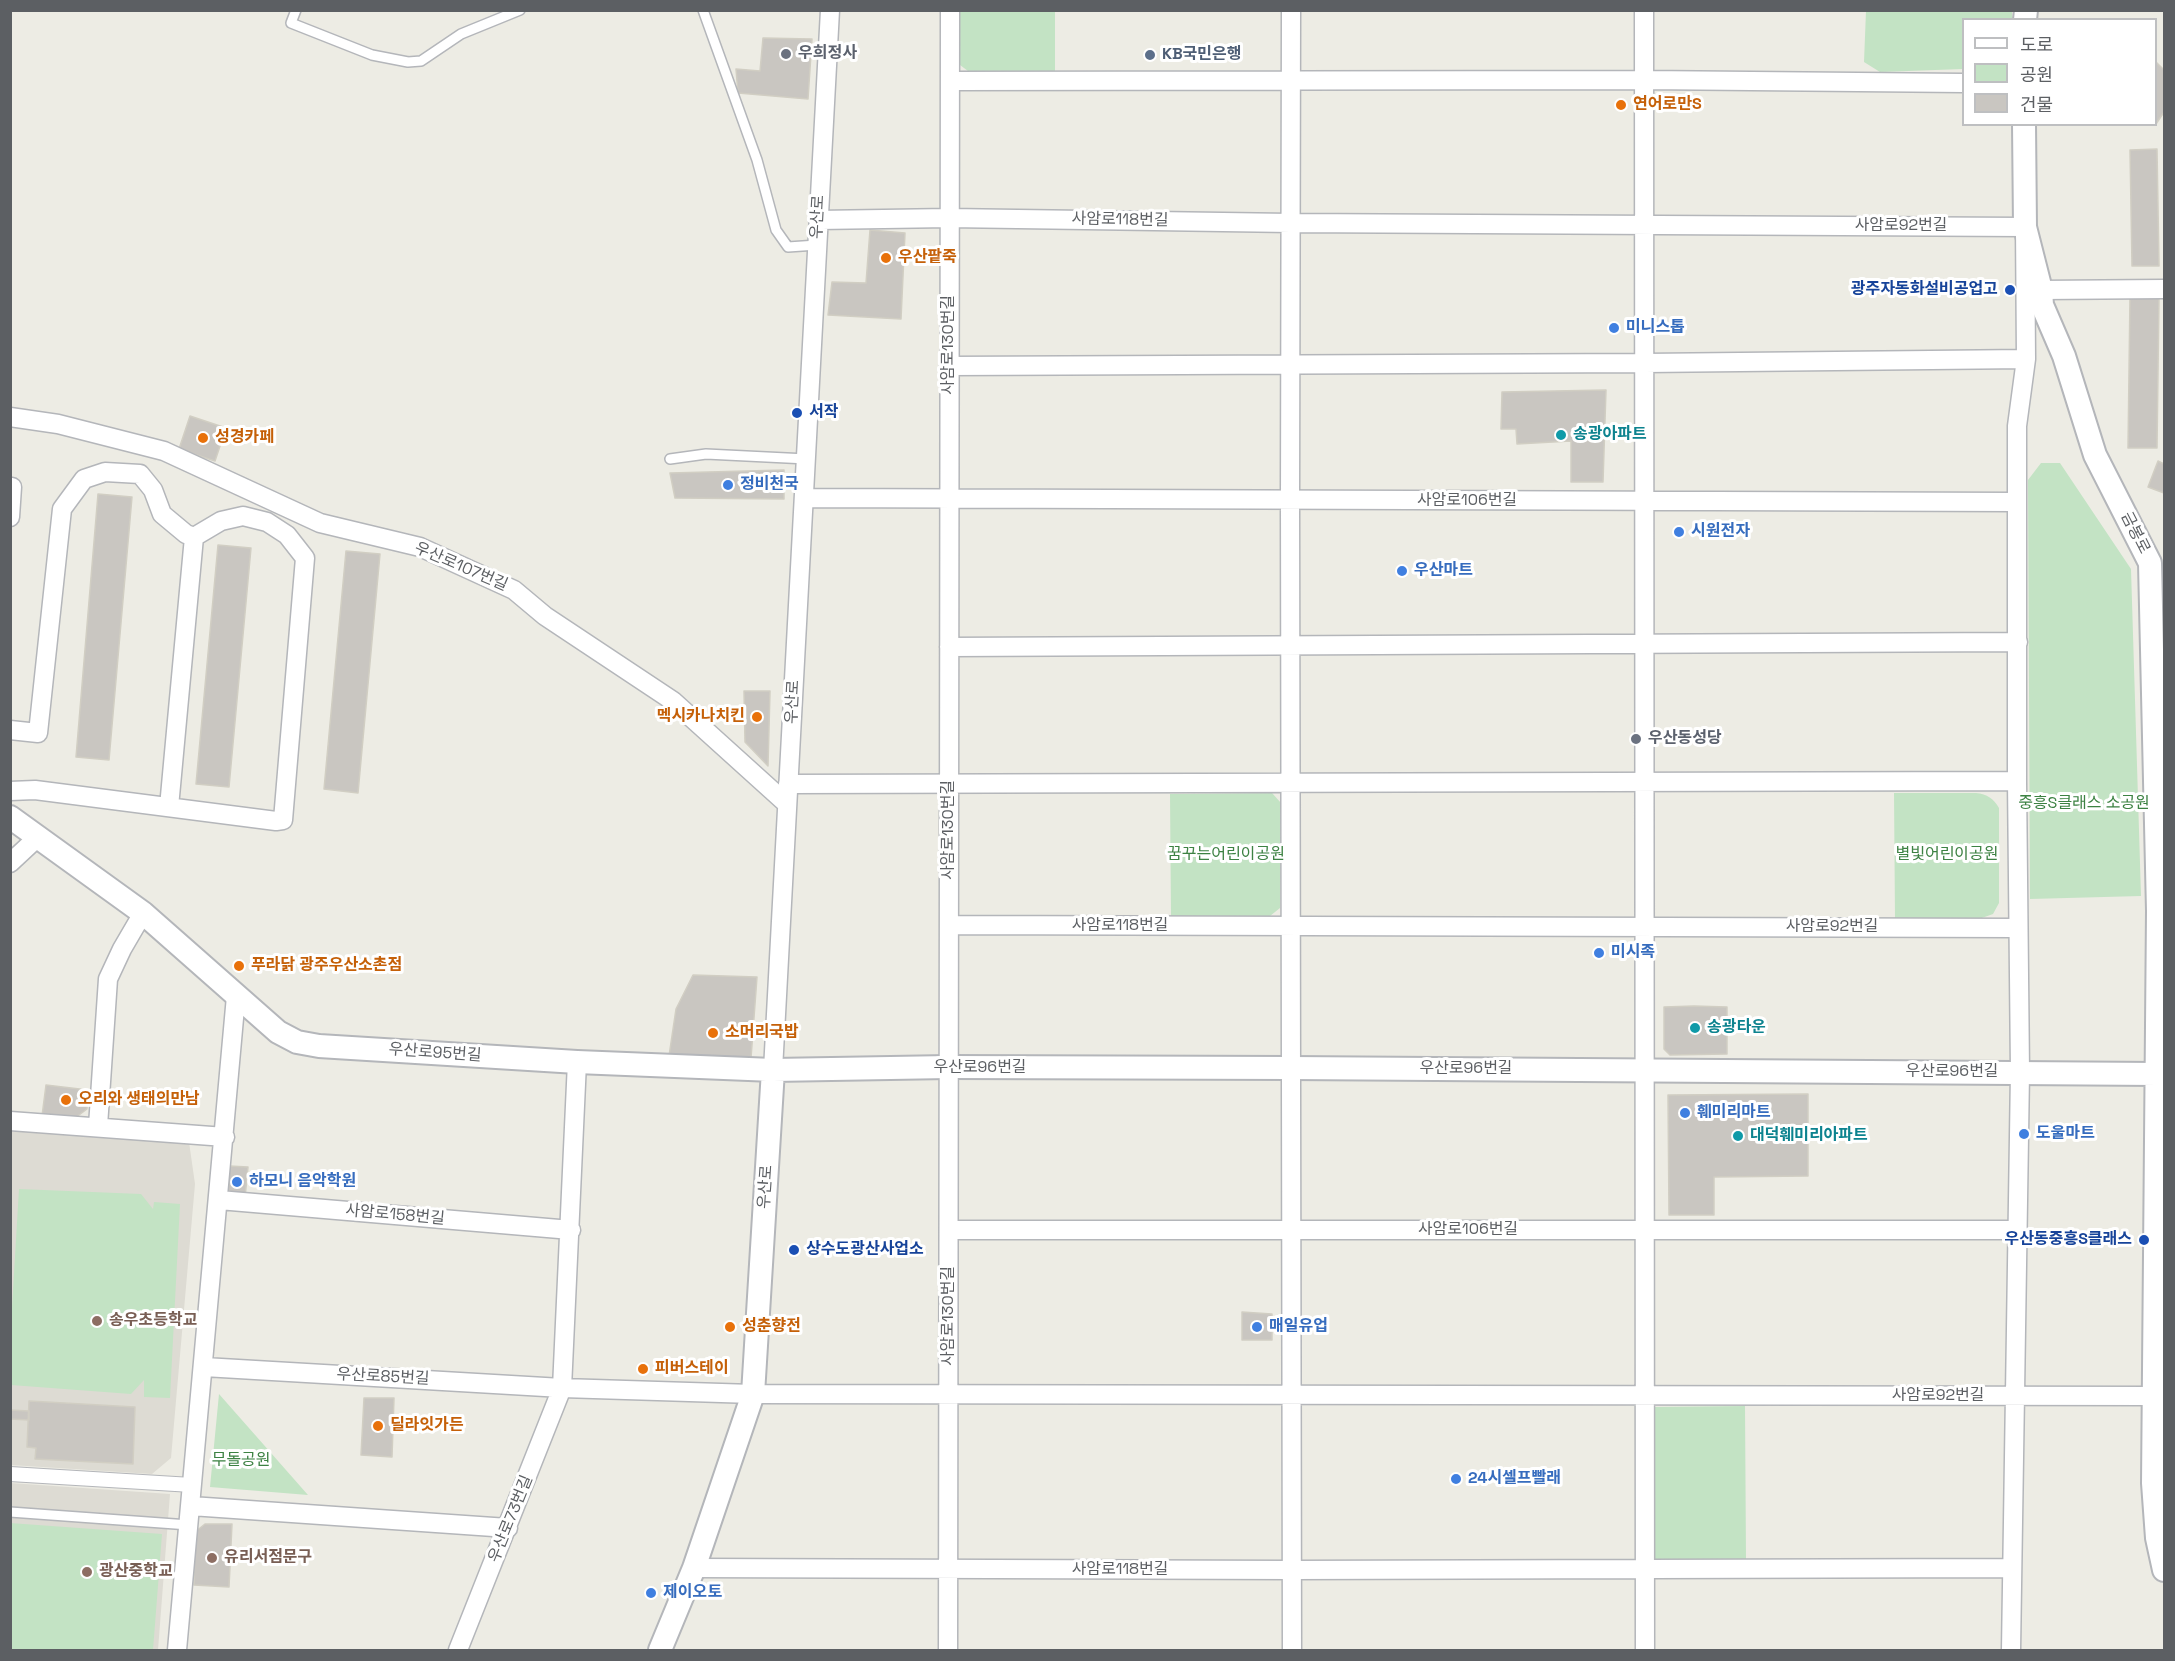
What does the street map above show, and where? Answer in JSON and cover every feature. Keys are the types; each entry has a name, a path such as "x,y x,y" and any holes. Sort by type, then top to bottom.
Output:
{"street":[{"name":"우산로","path":"660,1650 694,1568 753,1394 774,1070 831,10"},
{"name":"사암로130번길","path":"948,1650 950,10"},
{"path":"1291,10 1292,1650"},
{"path":"1644,10 1645,1650"},
{"path":"950,81 1645,80 1962,83"},
{"name":"금봉로","path":"2024,126 2025,227 2041,290 2042,305 2064,356 2095,455 2150,563 2161,911 2154,1396 2155,1515 2164,1570"},
{"name":"사암로118번길","path":"818,220 949,218 1291,223"},
{"path":"1291,223 1645,224"},
{"name":"사암로92번길","path":"1645,224 2025,227"},
{"path":"2011,1650 2019,1072 2017,426 2026,359 2025,227"},
{"path":"2041,290 2164,289"},
{"path":"950,366 2026,359"},
{"name":"우산로107번길","path":"10,417 58,424 164,451 320,523 420,548 514,590 546,616 673,702 788,804"},
{"path":"10,730 38,734 62,509 84,479 105,472 140,474 153,490 162,514 186,534 194,537"},
{"path":"10,517 12,487"},
{"path":"806,498 1290,500"},
{"name":"사암로106번길","path":"1290,500 1645,502"},
{"path":"1645,502 2017,502"},
{"path":"10,791 35,790 276,821 283,820 305,558 287,535 267,522 243,516 221,521 194,537"},
{"path":"169,807 194,537"},
{"path":"949,647 2018,642"},
{"path":"788,784 2017,781"},
{"name":"우산로95번길","path":"10,817 144,913 278,1032 297,1042 319,1046 577,1062 774,1070"},
{"path":"10,863 39,836"},
{"path":"98,1126 108,979 144,913"},
{"name":"사암로118번길","path":"949,926 1290,926"},
{"path":"1290,926 1645,927"},
{"name":"사암로92번길","path":"1645,927 2018,928"},
{"path":"177,1650 236,996"},
{"path":"562,1388 577,1062"},
{"name":"우산로96번길","path":"774,1070 949,1067 2158,1074"},
{"path":"10,1120 225,1137"},
{"name":"사암로158번길","path":"219,1200 571,1230"},
{"path":"948,1230 1291,1230"},
{"name":"사암로106번길","path":"1291,1230 1645,1230"},
{"path":"1645,1230 2018,1230"},
{"name":"우산로85번길","path":"204,1367 562,1388 753,1394"},
{"name":"우산로73번길","path":"458,1650 562,1388"},
{"path":"753,1394 1645,1397"},
{"name":"사암로92번길","path":"1645,1397 2154,1396"},
{"path":"10,1474 192,1485"},
{"path":"191,1506 508,1528"},
{"path":"694,1568 948,1569"},
{"path":"1291,1570 2011,1568"},
{"name":"사암로118번길","path":"948,1569 1291,1570"}],"lane":[{"path":"296,10 291,22 372,55 408,62 421,61 461,34 520,10"},
{"path":"703,10 758,160 776,230 788,247 817,245"},
{"path":"669,459 706,454 807,459"},
{"path":"10,1512 189,1525"}],"shaded area":[{"name":"송우초등학교","path":"10,1131 189,1142 195,1184 171,1458 152,1474 11,1465"},
{"name":"광산중학교","path":"10,1483 170,1494 158,1650 11,1650"}],"green space":[{"path":"960,11 1055,11 1055,74 972,74 960,65"},
{"path":"1866,11 2012,11 2012,18 1962,18 1962,69 1880,72 1864,62"},
{"name":"중흥S클래스 소공원","path":"2041,463 2060,463 2131,569 2141,896 2030,899 2028,480"},
{"name":"꿈꾸는어린이공원","path":"1272,793 1281,803 1280,908 1270,916 1171,917 1170,794"},
{"name":"별빛어린이공원","path":"1894,793 1976,793 1987,796 1995,802 1999,808 1999,903 1993,914 1979,919 1895,919"},
{"path":"19,1189 141,1194 153,1209 154,1202 180,1204 170,1398 144,1397 144,1380 131,1394 11,1385 11,1324"},
{"name":"무돌공원","path":"219,1394 308,1495 210,1487"},
{"path":"1745,1406 1746,1559 1653,1559 1653,1407"},
{"name":"광산중학교","path":"10,1523 162,1534 153,1650 11,1650"}],"building":[{"name":"우희정사","path":"763,38 812,39 808,99 738,93 736,69 760,71"},
{"path":"2157,63 2164,70 2164,112 2157,122"},
{"path":"2157,149 2159,266 2132,266 2130,150"},
{"name":"우산팥죽","path":"870,230 905,233 901,319 828,315 832,282 866,283"},
{"path":"2130,296 2159,297 2157,448 2128,448"},
{"name":"송광아파트","path":"1606,390 1603,482 1571,482 1571,441 1517,444 1516,429 1501,429 1502,392"},
{"name":"성경카페","path":"190,416 226,428 215,461 179,449"},
{"path":"2158,461 2164,464 2164,493 2148,487"},
{"name":"정비천국","path":"784,470 784,499 675,498 670,473"},
{"path":"98,494 132,497 109,760 76,757"},
{"path":"218,545 251,548 229,787 196,784"},
{"path":"346,551 380,554 358,793 324,789"},
{"name":"멕시카나치킨","path":"744,691 770,691 768,766 745,742"},
{"name":"소머리국밥","path":"693,975 757,977 751,1058 669,1056 676,1009"},
{"name":"송광타운","path":"1664,1007 1727,1007 1727,1054 1670,1055 1664,1049"},
{"name":"오리와 생태의만남","path":"46,1085 88,1090 87,1109 75,1118 42,1116"},
{"name":"대덕훼미리아파트","path":"1808,1094 1808,1176 1714,1177 1714,1215 1669,1215 1668,1095"},
{"name":"하모니 음악학원","path":"229,1166 248,1167 245,1198 227,1197"},
{"name":"매일유업","path":"1242,1312 1272,1314 1272,1340 1242,1340"},
{"name":"딜라잇가든","path":"364,1398 394,1398 392,1457 361,1455"},
{"path":"29,1401 135,1407 133,1464 35,1459 36,1448 27,1447"},
{"path":"10,1410 29,1411 29,1420 10,1419"},
{"name":"유리서점문구","path":"205,1524 232,1524 229,1587 194,1585 195,1532"}],"place":[{"name":"우희정사","path":"786,54"},
{"name":"KB국민은행","path":"1150,55"},
{"name":"연어로만S","path":"1621,105"},
{"name":"우산팥죽","path":"886,258"},
{"name":"광주자동화설비공업고","path":"2010,290"},
{"name":"미니스톱","path":"1614,328"},
{"name":"서작","path":"797,413"},
{"name":"송광아파트","path":"1561,435"},
{"name":"성경카페","path":"203,438"},
{"name":"정비천국","path":"728,485"},
{"name":"시원전자","path":"1679,532"},
{"name":"우산마트","path":"1402,571"},
{"name":"멕시카나치킨","path":"757,717"},
{"name":"우산동성당","path":"1636,739"},
{"name":"미시족","path":"1599,953"},
{"name":"푸라닭 광주우산소촌점","path":"239,966"},
{"name":"송광타운","path":"1695,1028"},
{"name":"소머리국밥","path":"713,1033"},
{"name":"오리와 생태의만남","path":"66,1100"},
{"name":"훼미리마트","path":"1685,1113"},
{"name":"도울마트","path":"2024,1134"},
{"name":"대덕훼미리아파트","path":"1738,1136"},
{"name":"하모니 음악학원","path":"237,1182"},
{"name":"우산동중흥S클래스","path":"2144,1240"},
{"name":"상수도광산사업소","path":"794,1250"},
{"name":"송우초등학교","path":"97,1321"},
{"name":"성춘향전","path":"730,1327"},
{"name":"매일유업","path":"1257,1327"},
{"name":"피버스테이","path":"643,1369"},
{"name":"딜라잇가든","path":"378,1426"},
{"name":"24시셀프빨래","path":"1456,1479"},
{"name":"유리서점문구","path":"212,1558"},
{"name":"광산중학교","path":"87,1572"},
{"name":"제이오토","path":"651,1593"}]}
